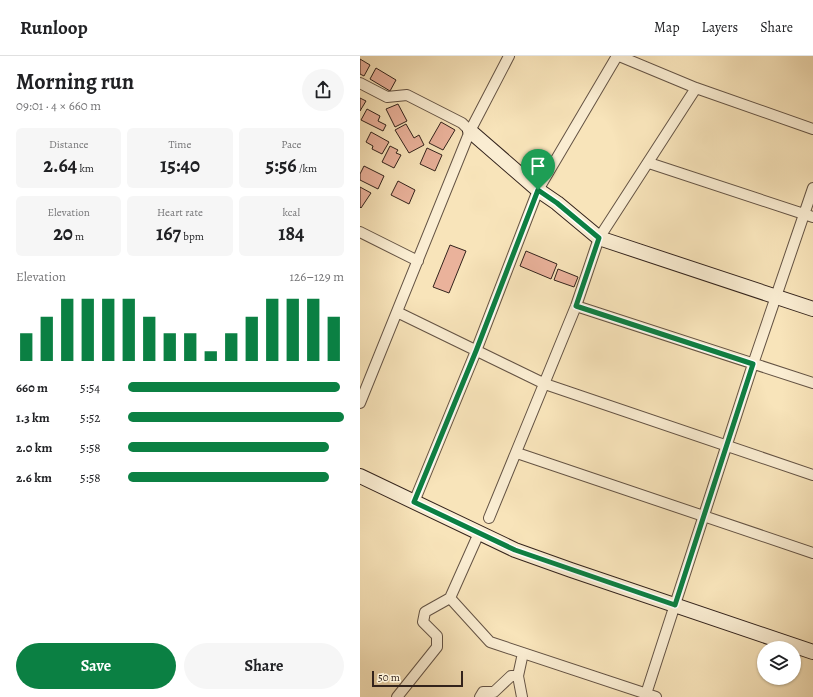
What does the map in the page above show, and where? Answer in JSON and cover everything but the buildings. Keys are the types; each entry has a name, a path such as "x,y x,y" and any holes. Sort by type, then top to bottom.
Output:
{"street":[{"path":"360,403 363,387 398,312 470,131 509,56"},
{"path":"414,502 476,351 538,190 618,56 696,88 813,129"},
{"path":"360,83 387,98 407,96 462,123 538,190 557,203 599,238 813,308"},
{"path":"490,518 576,306 599,238 649,163 696,88"},
{"path":"649,163 809,215"},
{"path":"645,695 753,364 777,296 809,215 813,188"},
{"path":"360,232 418,261"},
{"path":"576,306 813,383"},
{"path":"398,312 545,384 813,475"},
{"path":"517,453 813,553"},
{"path":"360,476 515,550 813,652"},
{"path":"397,697 437,647 437,636 423,622 425,612 450,598 479,532"},
{"path":"450,598 490,642 645,695 656,697"},
{"path":"522,697 518,676 523,653"},
{"path":"480,697 483,692 494,692 511,676 518,676"}],"route":[{"path":"538,190 557,203 599,238 576,306 753,364 675,605 515,550 414,502 476,351 538,190"}]}
